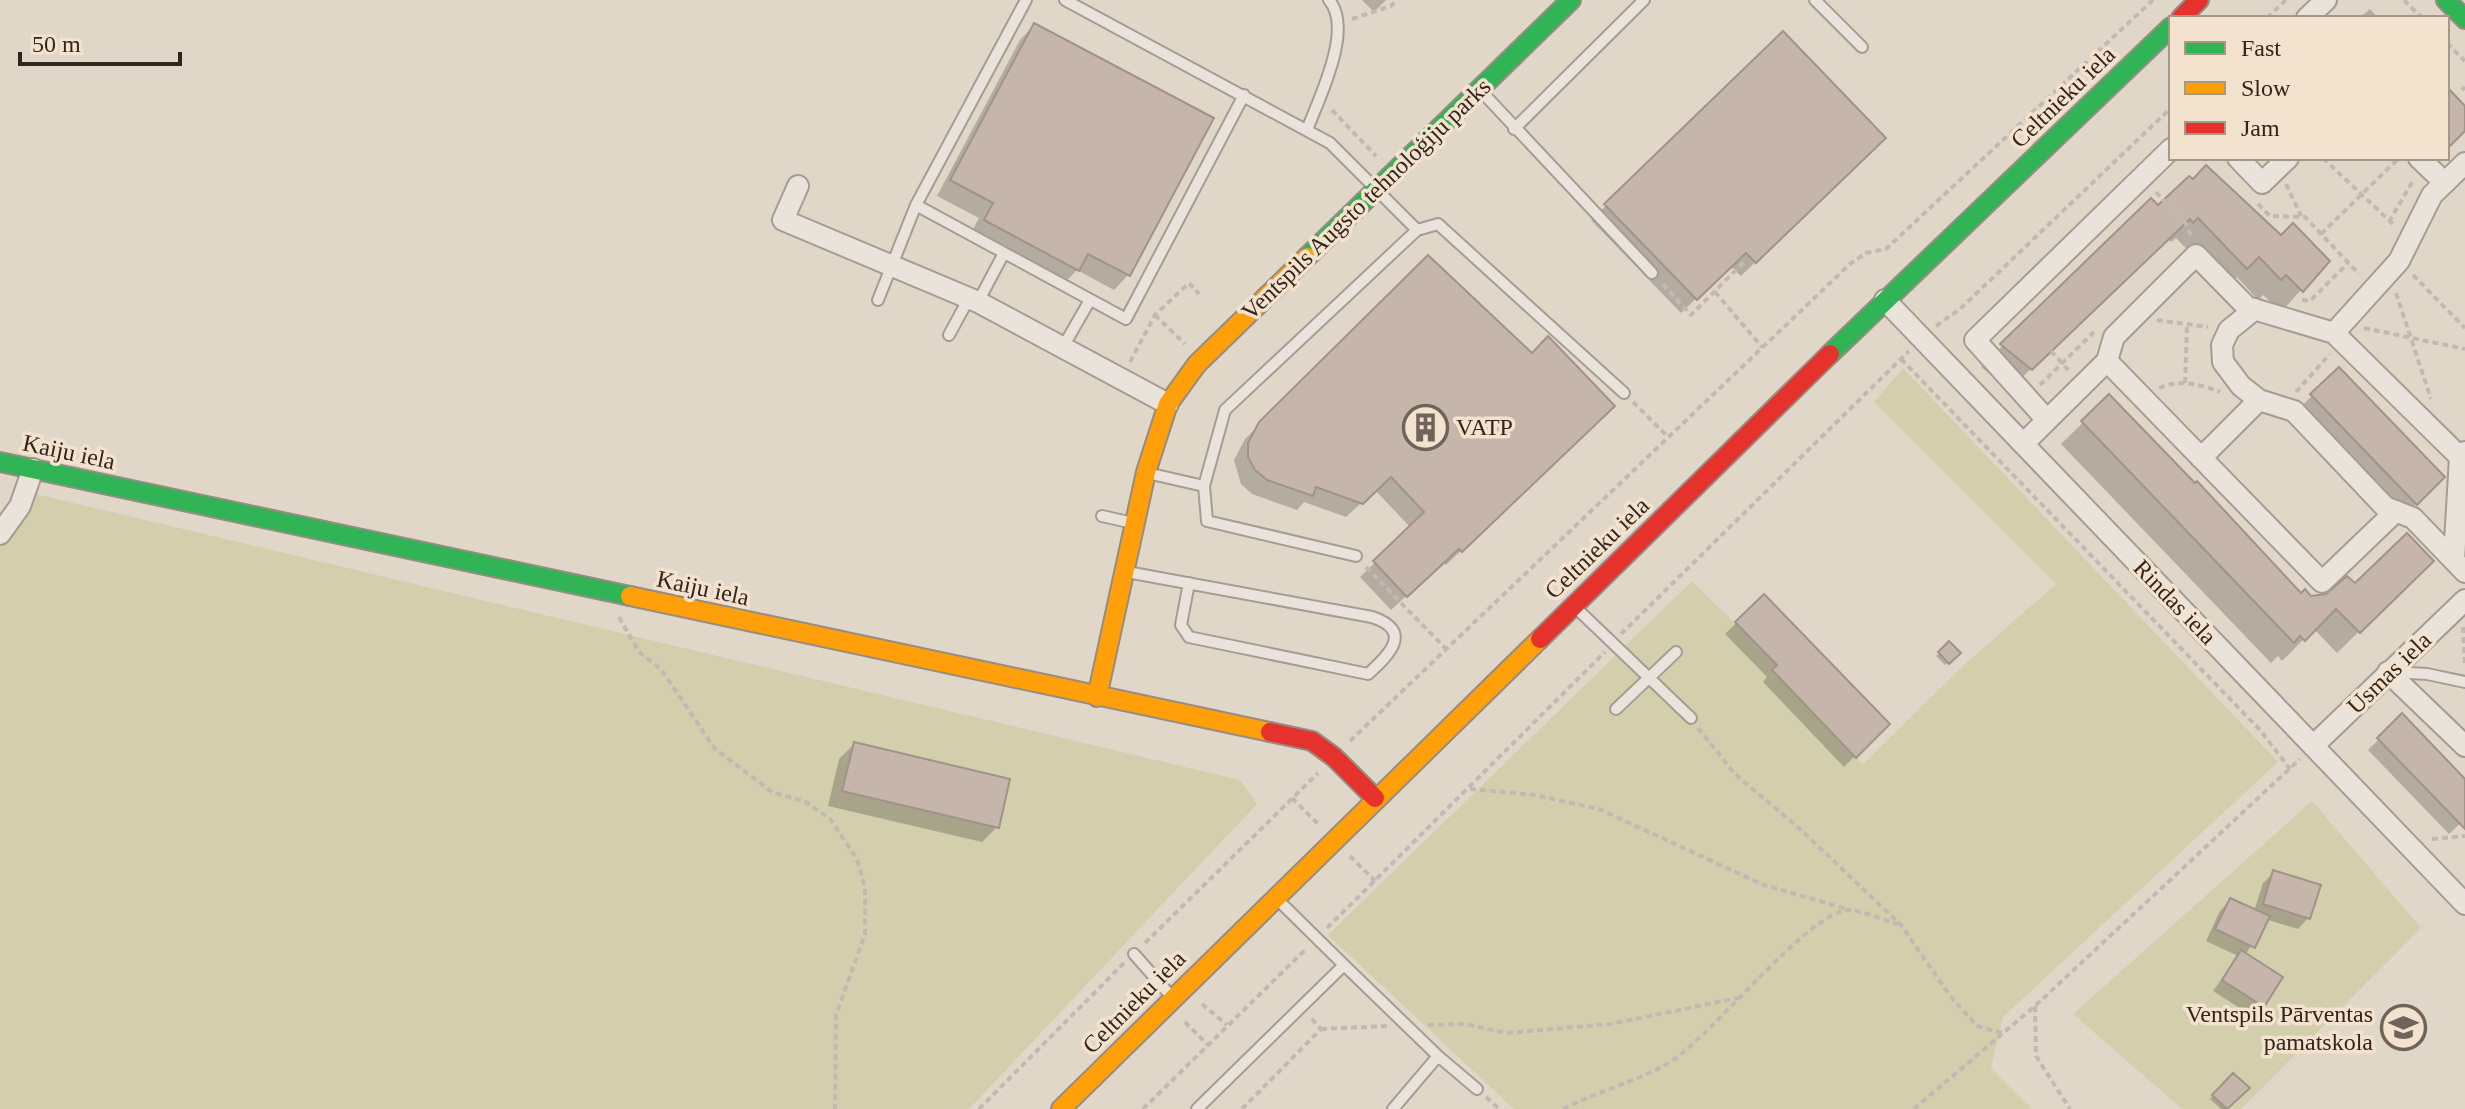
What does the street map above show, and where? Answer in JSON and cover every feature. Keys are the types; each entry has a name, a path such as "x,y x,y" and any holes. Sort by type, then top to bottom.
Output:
{"street":[{"name":"Ventspils Augsto tehnoloģiju parks","path":"1097,697 1146,472 1168,404 1197,364 1571,0"},
{"path":"2183,16 2199,0"},
{"path":"2309,16 2326,0"},
{"path":"2446,0 2465,19"},
{"name":"Celtnieku iela","path":"1061,1109 1274,896 1885,300 2169,29"},
{"path":"2047,420 1975,340 2169,151"},
{"path":"2240,160 2262,183 2283,163"},
{"path":"2340,332 2388,273 2432,195 2457,175 2422,160"},
{"path":"798,186 783,220 973,300 1168,404"},
{"path":"2023,444 2107,361 2114,337 2196,255 2247,307 2340,332 2462,454 2460,566"},
{"name":"Rindas iela","path":"1885,300 2465,904"},
{"path":"2255,309 2229,330 2222,345 2223,362 2241,386 2258,402 2294,411 2385,507 2413,518 2460,566"},
{"path":"2107,361 2322,582 2396,511"},
{"path":"2201,458 2258,402"},
{"name":"Kaiju iela","path":"0,462 1312,741 1334,757 1375,798"},
{"path":"0,534 20,506 33,469"},
{"name":"Usmas iela","path":"2313,746 2388,672 2464,608"},
{"path":"2388,672 2465,746"}],"lane":[{"path":"878,300 916,205 1026,0"},
{"path":"1065,0 1330,143 1417,230"},
{"path":"1307,130 1335,53 1339,23 1337,9 1329,0"},
{"path":"1514,129 1644,0"},
{"path":"1815,0 1862,47"},
{"path":"1479,90 1652,273"},
{"path":"916,205 1126,319 1244,95"},
{"path":"1356,556 1207,521 1204,486 1225,410 1417,230 1438,224 1624,393"},
{"path":"949,335 1004,253"},
{"path":"1063,347 1090,300"},
{"path":"1146,472 1204,486"},
{"path":"1102,516 1135,523"},
{"path":"1124,571 1189,583 1386,622 1395,641 1393,651 1368,674 1189,637 1181,625 1189,583"},
{"path":"1573,605 1691,718"},
{"path":"1616,709 1676,652"},
{"path":"2388,672 2427,674 2465,682"},
{"path":"1274,896 1438,1056 1477,1089"},
{"path":"1134,954 1173,998"},
{"path":"1197,1109 1344,965"},
{"path":"1393,1109 1438,1056"}],"path":[{"path":"1339,23 1391,6 1397,0"},
{"path":"979,1109 1445,648 1762,347 1850,264 1866,253 1886,249 2153,0"},
{"path":"2269,16 2286,0"},
{"path":"2404,0 2420,16"},
{"path":"2449,45 2465,61"},
{"path":"1318,102 1330,108 1380,160"},
{"path":"1143,1109 1901,359 1960,309 2169,110"},
{"path":"2121,154 2193,235"},
{"path":"2325,160 2360,196 2409,237"},
{"path":"2321,234 2397,160"},
{"path":"2389,222 2422,160"},
{"path":"2283,163 2301,217 2348,263 2388,273 2465,328"},
{"path":"2248,193 2270,216 2301,217"},
{"path":"1652,273 1691,315 1745,261"},
{"path":"2299,300 2310,301 2348,263"},
{"path":"2388,273 2433,404"},
{"path":"1130,362 1155,315 1189,283 1199,294"},
{"path":"1715,292 1762,347"},
{"path":"1155,315 1190,348"},
{"path":"2135,317 2229,330"},
{"path":"2185,383 2187,324"},
{"path":"2294,411 2297,388 2340,332 2411,337 2465,349"},
{"path":"1901,359 2260,730 2290,769"},
{"path":"2143,399 2169,384 2197,383 2258,402"},
{"path":"1624,393 1668,437"},
{"path":"1356,556 1445,648"},
{"path":"613,607 639,652 661,669 715,749 772,792 806,802 830,819 857,859 865,888 865,934 836,1015 839,1041 835,1109"},
{"path":"2464,608 2465,665"},
{"path":"1691,718 1735,774 1901,925 1951,997 1977,1026 2003,1033"},
{"path":"1914,1109 2035,1006 2313,746"},
{"path":"1469,789 1534,795 1599,809 1764,885 1901,925"},
{"path":"1292,798 1324,830"},
{"path":"2432,839 2465,836"},
{"path":"1343,849 1375,881"},
{"path":"1563,1109 1596,1092 1666,1065 1743,997 1783,954 1831,915 1850,910"},
{"path":"1242,1109 1321,1029 1464,1024 1507,1033 1611,1024 1743,997"},
{"path":"1208,1045 1184,1022 1204,1002 1228,1026"},
{"path":"2035,1006 2036,1056 2070,1109"},
{"path":"1301,1007 1321,1029"}],"shaded area":[{"path":"1903,368 2278,762 2003,1017 1991,1068 2032,1109 1514,1109 1328,935 1692,581 1777,665 1772,670 1863,764 1964,665 2056,584 1874,402"},
{"path":"23,491 1240,780 1257,804 969,1109 0,1109 0,538"},
{"path":"2312,801 2421,928 2241,1109 2182,1109 2073,1014"}],"building":[{"path":"1034,23 1214,118 1130,276 1088,254 1079,271 984,220 993,203 950,180"},
{"path":"1783,31 1886,138 1756,263 1746,253 1697,300 1604,204"},
{"path":"2449,89 2465,106 2465,131 2449,147"},
{"path":"2206,165 2281,235 2293,223 2330,261 2303,292 2286,275 2281,280 2259,257 2247,269 2198,218 2193,223 2190,219 2032,370 2000,344 2151,198 2158,205 2189,176 2193,179"},
{"name":"VATP","path":"1428,255 1532,353 1548,336 1615,406 1462,552 1459,549 1407,597 1373,561 1424,512 1391,477 1363,504 1316,487 1313,496 1267,480 1255,470 1248,457 1248,443 1259,422"},
{"path":"2339,367 2445,477 2417,505 2310,394"},
{"path":"2109,394 2195,483 2197,481 2301,593 2305,589 2311,596 2326,594 2347,576 2355,583 2407,533 2434,561 2360,633 2336,609 2305,641 2300,636 2294,643 2081,421"},
{"path":"1764,594 1890,724 1856,758 1772,670 1777,665 1735,622"},
{"path":"1949,641 1961,653 1949,664 1938,652"},
{"path":"2402,713 2465,779 2465,829 2377,738"},
{"path":"854,742 1010,779 999,828 842,791"},
{"path":"2273,870 2321,885 2310,919 2263,904"},
{"path":"2230,898 2270,916 2255,948 2215,929"},
{"path":"2241,950 2283,977 2264,1007 2222,980"},
{"path":"2233,1073 2250,1088 2227,1109 2212,1095"}],"traffic: fast":[{"path":"1307,257 1571,0"},
{"path":"2446,0 2465,19"},
{"path":"1830,354 2169,29"},
{"path":"0,462 630,596"}],"traffic: slow":[{"path":"1097,697 1146,472 1168,404 1197,364 1307,257"},
{"path":"630,596 1270,732"},
{"path":"1061,1109 1540,639"}],"traffic: jam":[{"path":"2183,16 2199,0"},
{"path":"1540,639 1830,354"},
{"path":"1270,732 1312,741 1334,757 1375,798"}],"place":[{"name":"VATP","path":"1425,427"},
{"name":"Ventspils Pārventas pamatskola","path":"2404,1028"}]}
